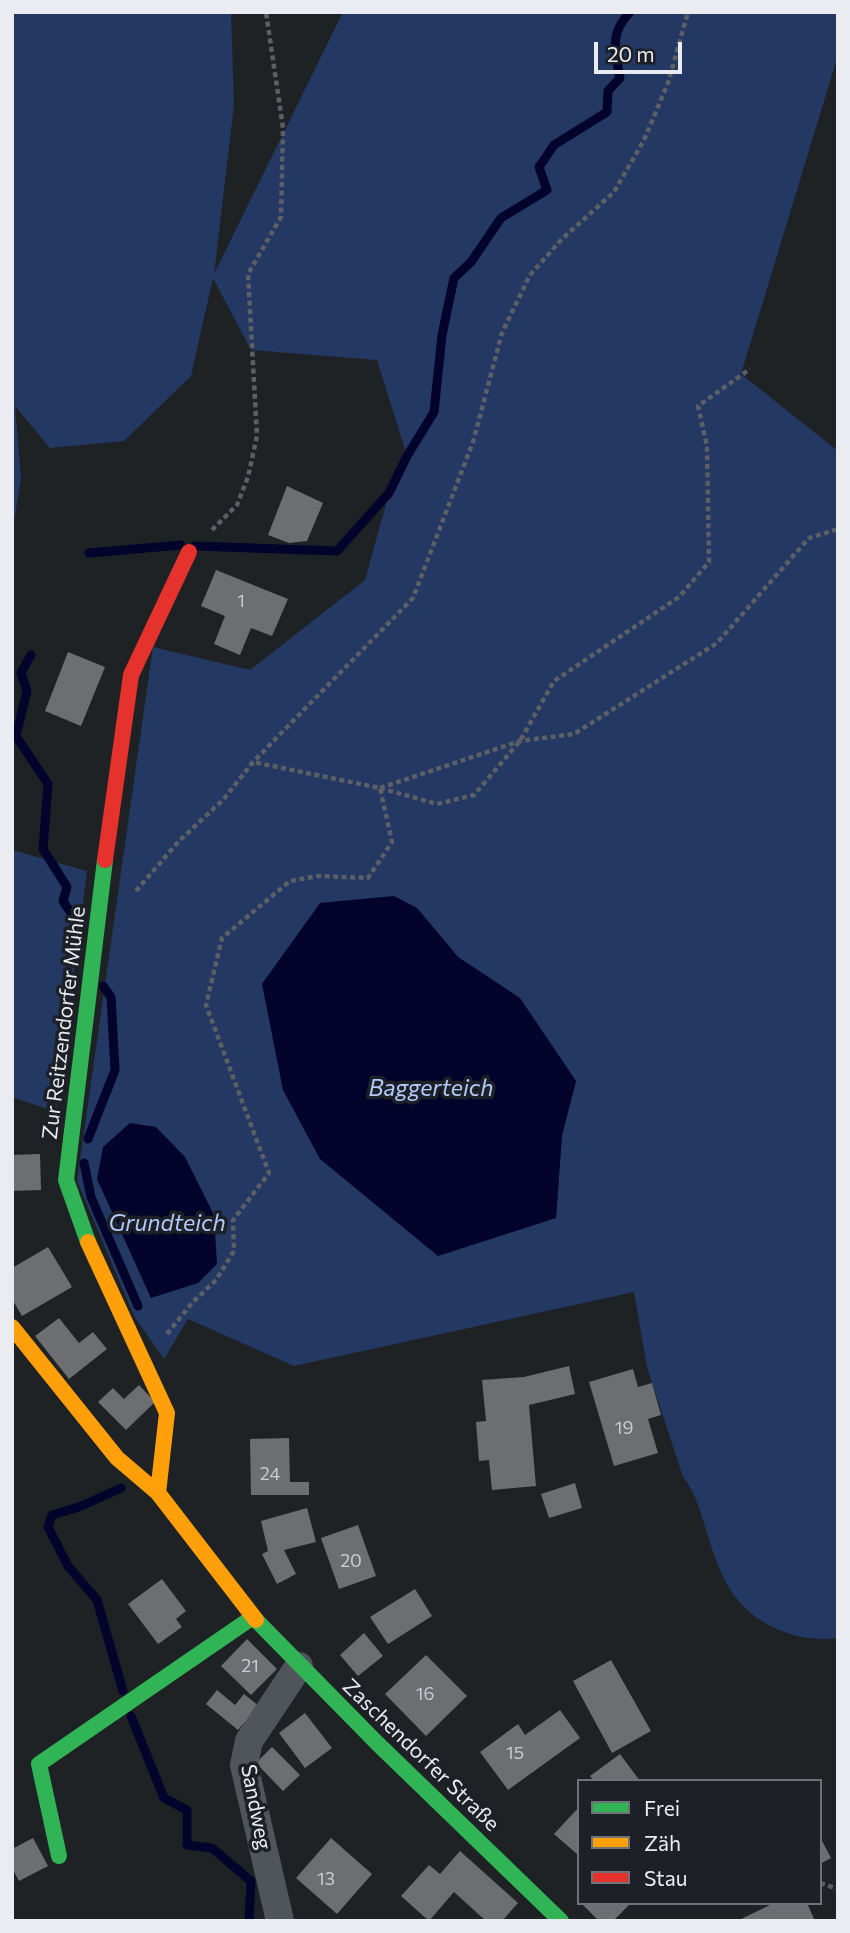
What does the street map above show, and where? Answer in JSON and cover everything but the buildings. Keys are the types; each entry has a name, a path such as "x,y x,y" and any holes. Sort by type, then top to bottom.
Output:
{"street":[{"name":"Zur Reitzendorfer Mühle","path":"158,1493 167,1413 80,1224 66,1180 97,922 131,675 188,552"},
{"name":"Zaschendorfer Straße","path":"12,1327 117,1458 158,1493 253,1618 561,1921"},
{"path":"59,1856 39,1764 253,1618"},
{"name":"Sandweg","path":"280,1921 244,1765 249,1741 299,1666"}],"path":[{"path":"210,531 237,505 248,477 257,436 248,274 281,217 283,128 265,12"},
{"path":"135,892 179,841 223,800 253,762 413,598 473,442 502,333 530,275 562,239 614,192 644,141 668,83 688,12"},
{"path":"253,762 380,788 437,804 474,795 520,741 554,681 680,597 709,562 707,446 698,406 750,369"},
{"path":"380,788 520,741 574,734 717,643 809,538 838,529"},
{"path":"144,1362 192,1303 216,1280 234,1251 233,1220 269,1173 206,1005 222,938 290,881 318,876 368,878 392,842 380,788"}],"shaded area":[{"path":"12,12 231,12 234,105 214,274 343,12 838,12 838,55 741,374 838,451 838,1638 796,1636 769,1625 746,1609 727,1585 695,1498 683,1477 647,1367 634,1292 294,1366 188,1319 164,1359 134,1316 77,1181 153,647 250,670 365,580 389,493 407,456 377,360 251,350 213,278 191,376 124,441 50,448 15,406 21,479 12,535","holes":["417,908 458,957 576,1081 562,1135 556,1218"]},
{"path":"12,850 87,871 56,1112 12,1097"}],"water":[{"name":"Baggerteich","path":"394,896 417,908 458,957 520,998 576,1081 562,1135 556,1218 438,1256 320,1159 283,1090 262,984 320,903"},
{"name":"Grundteich","path":"130,1123 156,1127 185,1157 214,1215 217,1264 198,1283 151,1298 97,1179 103,1147"}],"waterway":[{"path":"195,546 337,551 389,493 407,456 434,412 442,335 454,278 471,262 501,218 547,190 539,167 554,145 607,112 608,91 620,78 615,51 616,35 630,12"},
{"path":"89,553 181,545"},
{"path":"31,655 21,673 27,691 16,736 48,784 43,849 67,887 63,901 77,922 78,934"},
{"path":"88,1139 115,1070 111,997 103,986"},
{"path":"84,1163 91,1197 138,1306"},
{"path":"121,1488 79,1507 52,1515 48,1527 68,1566 97,1600 123,1691"},
{"path":"131,1716 164,1798 187,1810 187,1845 212,1848 251,1881 249,1921"}],"traffic: fast":[{"path":"88,1242 66,1180 105,860"},
{"path":"59,1856 39,1764 253,1617"},
{"path":"256,1620 377,1743 561,1921"}],"traffic: slow":[{"path":"88,1242 167,1413 158,1493"},
{"path":"12,1327 117,1458 158,1493 256,1620"}],"traffic: jam":[{"path":"105,860 131,675 189,552"}]}
